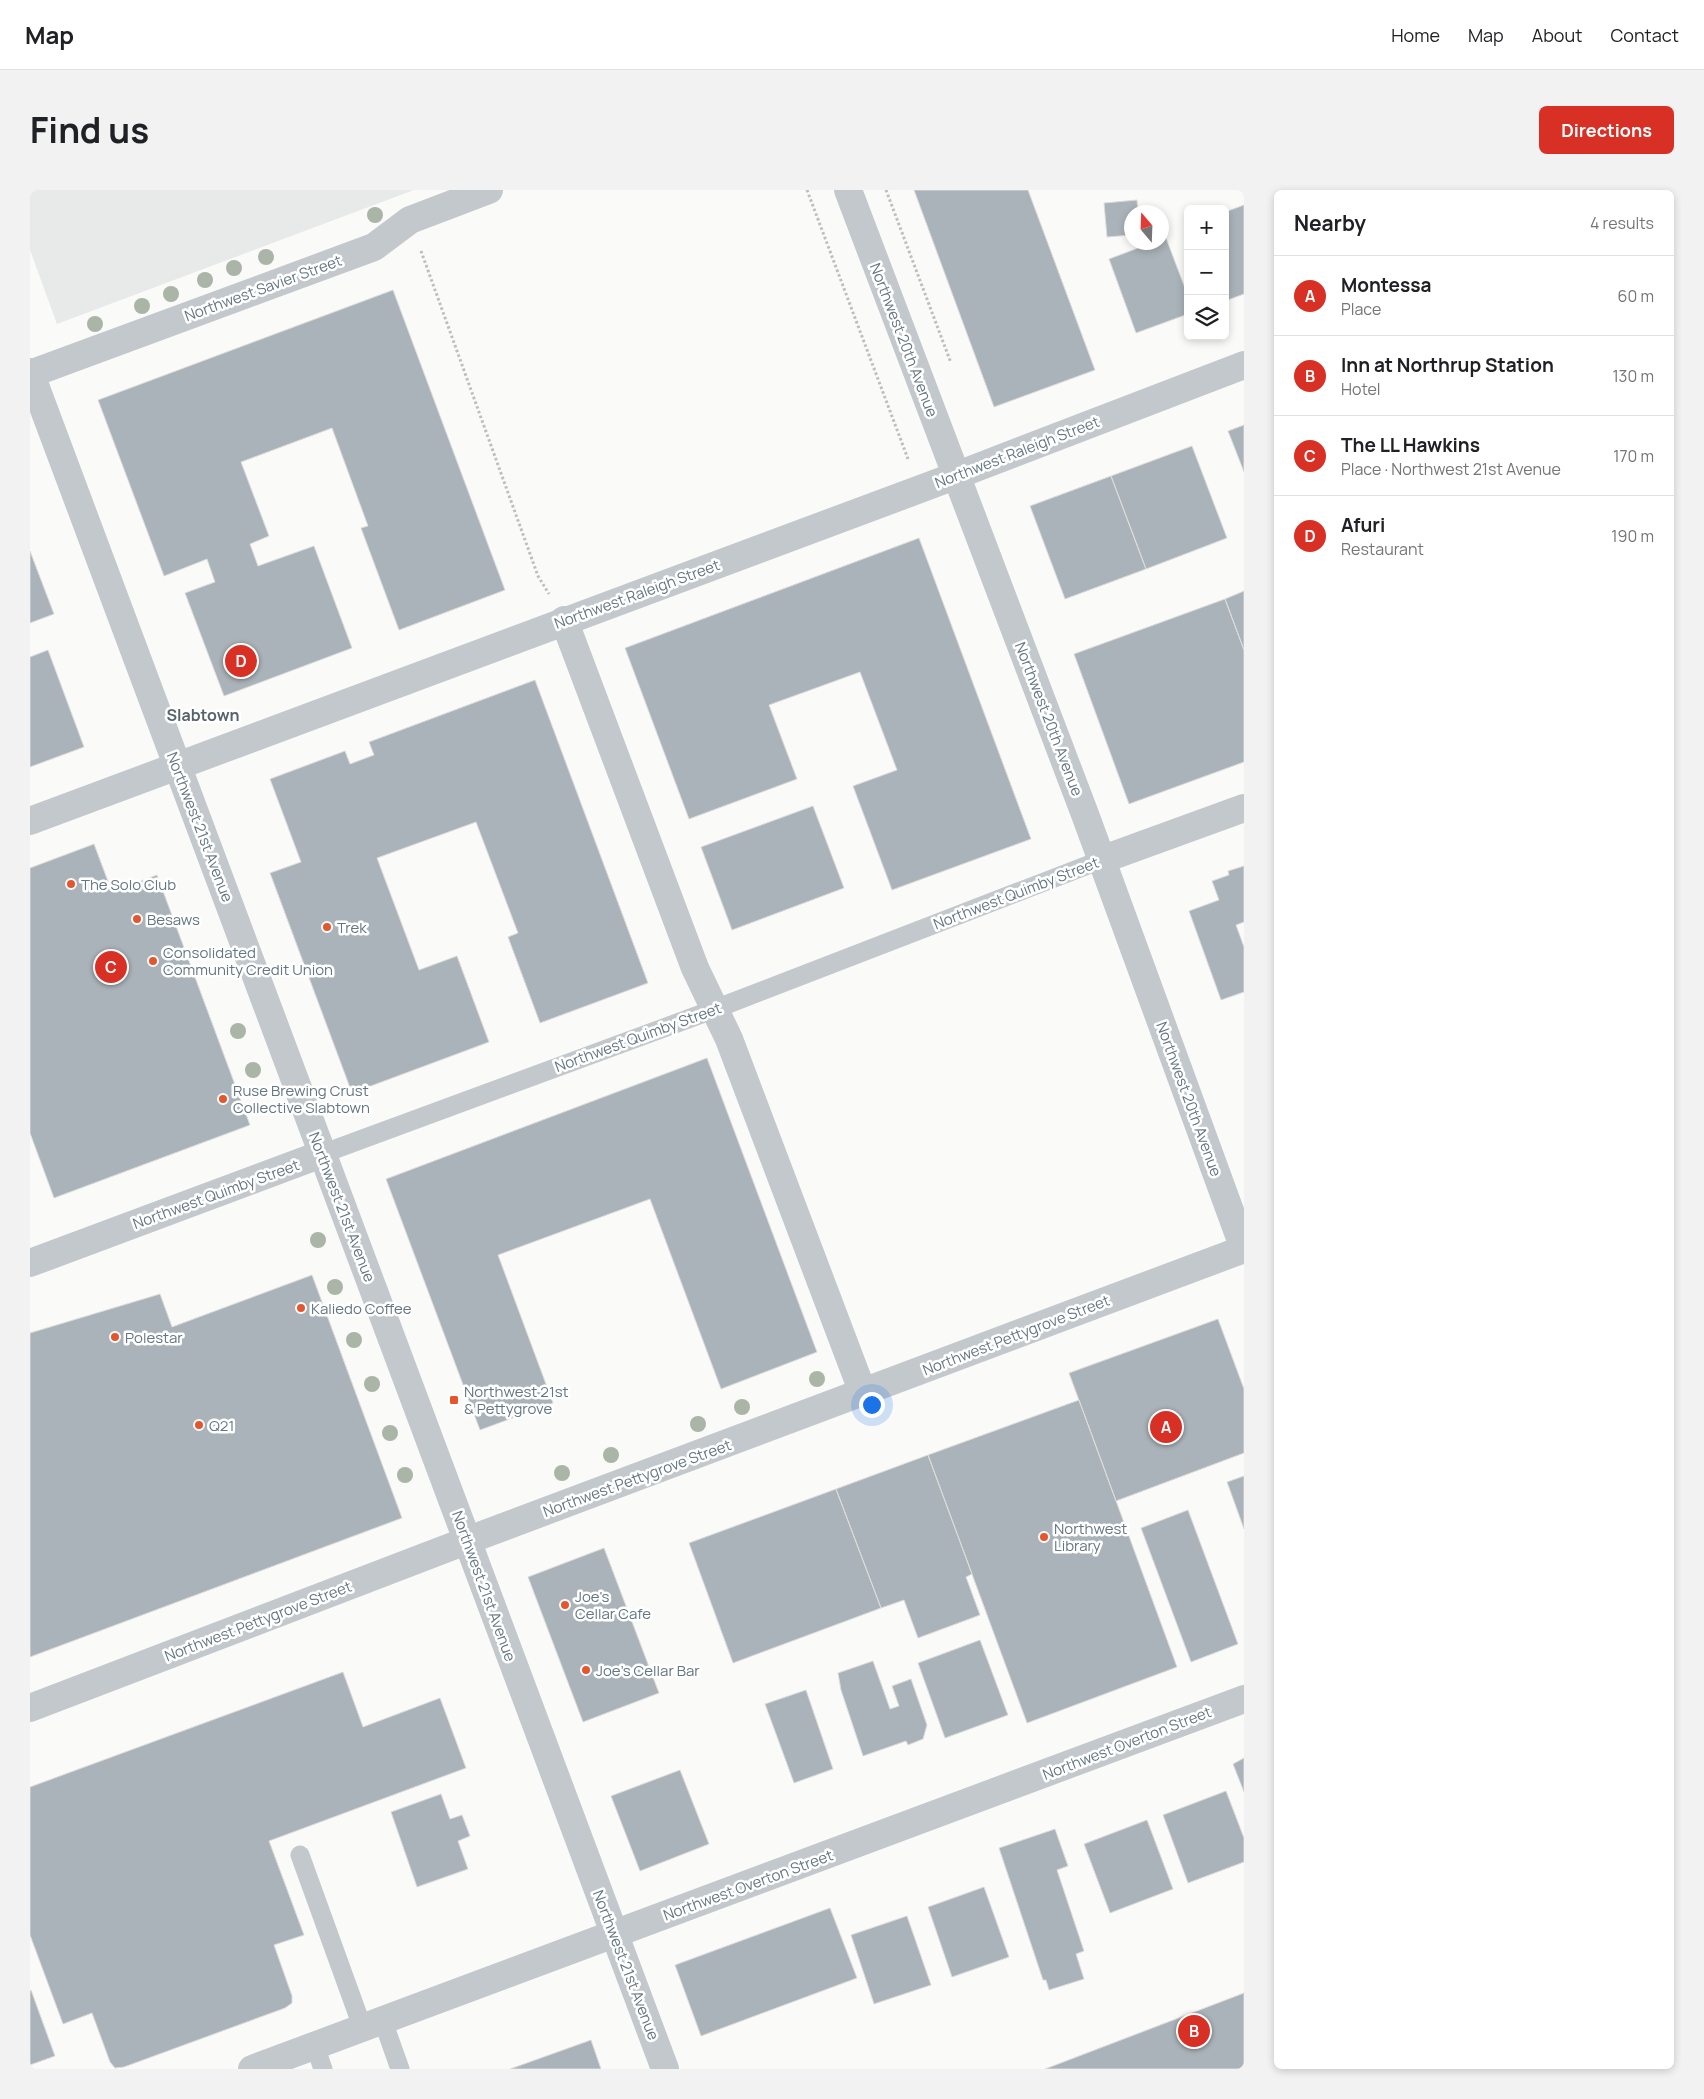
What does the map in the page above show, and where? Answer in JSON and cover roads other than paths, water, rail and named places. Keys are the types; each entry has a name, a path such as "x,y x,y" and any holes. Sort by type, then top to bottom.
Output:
{"street":[{"name":"Northwest Savier Street","path":"30,374 374,247 410,220 489,190"},
{"name":"Northwest 20th Avenue","path":"848,190 955,476 996,579 1244,1249"},
{"name":"Northwest Raleigh Street","path":"30,821 564,620 955,476 1244,366"},
{"name":"Northwest 21st Avenue","path":"30,374 665,2069"},
{"path":"564,620 695,968 729,1039 863,1393"},
{"name":"Northwest Quimby Street","path":"1101,860 1244,808"},
{"name":"Northwest Quimby Street","path":"30,1263 322,1154"},
{"name":"Northwest Pettygrove Street","path":"30,1708 466,1541 1244,1249"},
{"name":"Northwest Overton Street","path":"252,2069 319,2057 373,2025 1244,1699"}],"lane":[{"name":"Northwest Quimby Street","path":"322,1154 715,1009 1101,860"},
{"path":"300,1855 373,2025 400,2069"}],"place":[{"name":"Afuri","path":"241,661"},
{"name":"The Solo Club","path":"71,884"},
{"name":"Besaws","path":"137,919"},
{"name":"Trek","path":"327,927"},
{"name":"Consolidated Community Credit Union","path":"153,961"},
{"name":"The LL Hawkins","path":"111,967"},
{"name":"Ruse Brewing Crust Collective Slabtown","path":"223,1099"},
{"name":"Kaliedo Coffee","path":"301,1308"},
{"name":"Polestar","path":"115,1337"},
{"name":"Northwest 21st & Pettygrove","path":"454,1400"},
{"name":"Q21","path":"199,1425"},
{"name":"Montessa","path":"1166,1427"},
{"name":"Northwest Library","path":"1044,1537"},
{"name":"Joe's Cellar Cafe","path":"565,1605"},
{"name":"Joe's Cellar Bar","path":"586,1670"},
{"name":"Inn at Northrup Station","path":"1194,2031"}],"district":[{"name":"Slabtown","path":"203,715"}]}
